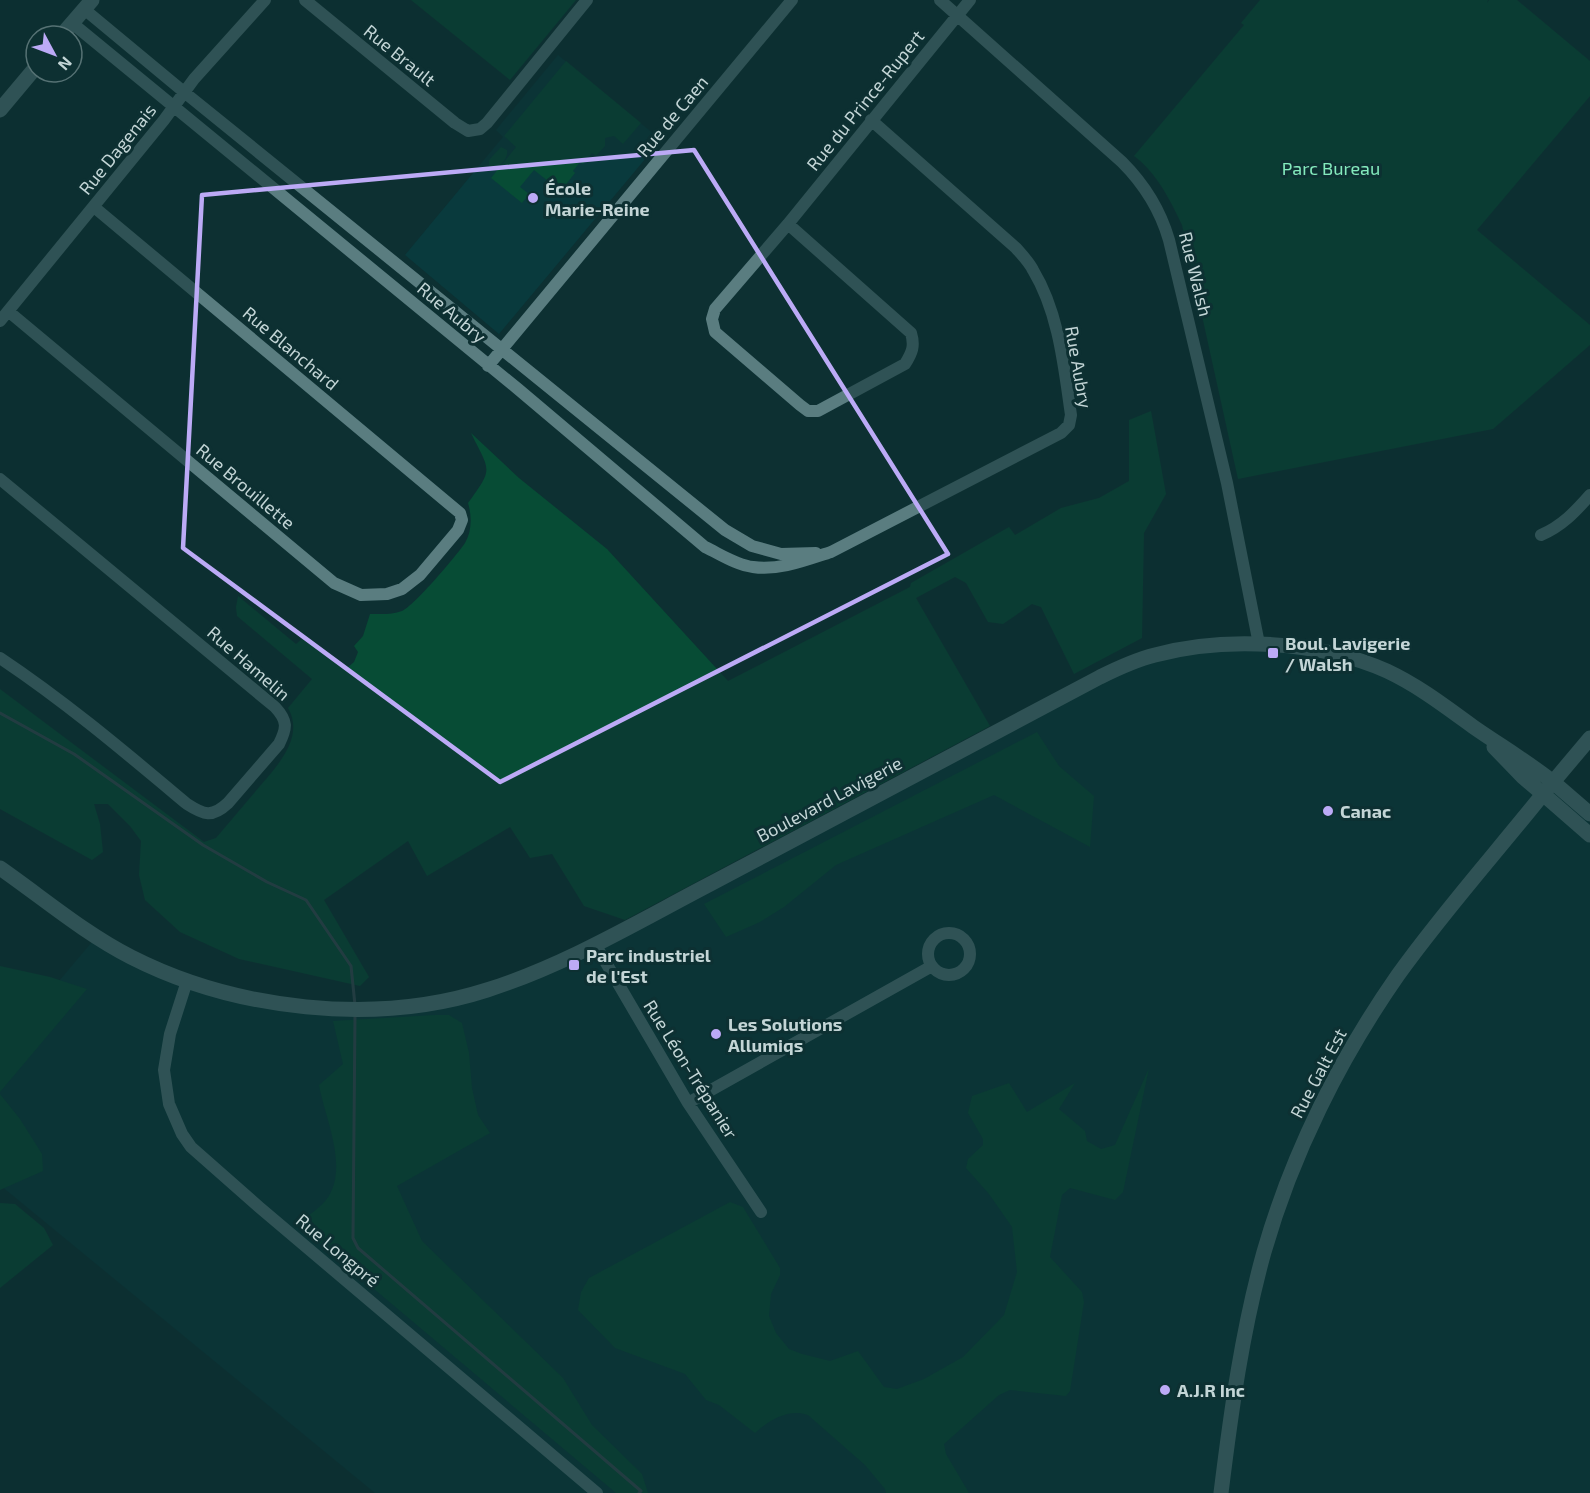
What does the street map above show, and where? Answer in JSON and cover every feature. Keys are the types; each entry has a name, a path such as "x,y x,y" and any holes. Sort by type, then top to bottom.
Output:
{"street":[{"name":"Rue Dagenais","path":"0,321 94,207 184,92 265,0"},
{"name":"Rue Brault","path":"305,0 455,123 468,131 474,131 487,123 587,0"},
{"name":"Rue de Caen","path":"488,366 792,0"},
{"name":"Rue Walsh","path":"940,0 1122,162 1157,206 1169,240 1227,483 1259,644"},
{"name":"Rue du Prince-Rupert","path":"788,224 911,333 914,343 912,353 905,364 819,411 808,411 715,332 712,319 715,309 788,224 970,0"},
{"name":"Rue Aubry","path":"88,4 184,92 725,530 752,546 781,554 831,552"},
{"path":"72,23 88,4"},
{"name":"Rue Aubry","path":"72,23 705,547 733,561 753,567 793,565 831,552 1061,433 1069,425 1071,415 1061,346 1042,285 1032,267 1016,248 871,120"},
{"path":"0,110 24,81"},
{"name":"Rue Blanchard","path":"94,207 460,513 462,520"},
{"name":"Rue Brouillette","path":"8,311 334,583 361,595 387,594 402,589 420,575 458,530 462,520"},
{"name":"Rue Hamelin","path":"0,479 275,707 282,715 286,725 279,744 228,803 219,811 208,814 187,804 44,687 0,658"},
{"path":"1540,535 1566,520 1590,495"},
{"name":"Boulevard Lavigerie","path":"0,868 107,943 140,961 187,981 235,994 308,1007 380,1009 430,1003 485,991 547,967 595,944 1125,665 1155,654 1215,645 1259,644 1317,651 1356,660 1384,670 1428,694 1533,766 1590,814"},
{"name":"Boulevard Lavigerie","path":"1475,728 1523,777 1590,835"},
{"name":"Rue Galt Est","path":"1221,1493 1240,1357 1251,1303 1271,1230 1305,1141 1350,1052 1398,975 1590,738"},
{"name":"Rue Léon-Trépanier","path":"595,944 688,1103 761,1212"},
{"path":"688,1103 932,966"},
{"name":"Rue Longpré","path":"187,981 170,1034 164,1070 169,1104 191,1148 597,1493"}],"highlighted area":[{"path":"694,150 948,554 500,782 183,548 202,195"}],"shaded area":[{"name":"École Marie-Reine","path":"558,55 661,140 499,334 405,255 503,137 496,130"},
{"path":"1238,644 1384,670 1527,770 1590,823 1590,1493 375,1493 0,1185 0,1051 97,936 235,994 380,1009 521,978 1125,665"}],"green space":[{"path":"411,0 576,0 510,80"},
{"name":"Parc Bureau","path":"1260,0 1488,0 1487,3 1489,0 1517,0 1590,61 1590,96 1477,230 1590,325 1590,345 1493,429 1238,479 1182,225 1168,197 1150,170 1134,156 1244,25 1241,23"},
{"path":"566,61 641,123 623,144 614,136 605,138 605,146 596,156 592,153 573,171 575,173 567,183 570,186 567,190 562,185 558,189 534,170 520,187 529,194 522,203 491,178 516,147 504,136"},
{"path":"501,147 507,150 505,159 500,165 491,169 489,160"},
{"path":"1151,411 1166,494 1144,533 1142,638 1074,674 1041,607 1032,604 1003,624 988,622 966,583 955,577 916,598 990,726 625,920 584,906 552,854 530,858 510,827 427,876 408,841 324,900 369,977 360,986 239,959 180,932 145,900 139,875 141,841 108,804 94,804 100,824 103,852 92,860 0,809 0,689 204,842 216,838 279,763 293,731 293,720 288,708 312,679 237,616 238,596 296,644 302,639 347,668 354,662 358,652 354,646 363,636 370,614 394,613 408,607 435,580 465,543 471,523 468,503 482,482 486,469 471,433 519,478 607,549 728,681 910,587 911,583 1009,527 1015,535 1061,508 1099,498 1129,481 1129,420"},
{"path":"1037,732 1059,766 1094,796 1090,847 994,795 836,865 784,907 760,922 726,937 704,904"},
{"path":"0,966 50,977 87,989 0,1092"},
{"path":"449,1015 462,1023 478,1115 490,1133 397,1186 422,1241 563,1378 592,1425 642,1474 648,1493 616,1493 297,1224 326,1200 333,1188 336,1174 334,1144 319,1085 343,1064 333,1021"},
{"path":"1149,1068 1123,1192 1115,1200 1070,1188 1062,1195 1050,1257 1082,1292 1084,1302 1070,1391 1066,1396 1010,1390 999,1395 944,1444 946,1454 969,1493 886,1493 865,1465 808,1415 801,1413 780,1416 755,1433 719,1405 706,1400 685,1374 615,1348 578,1310 581,1292 589,1278 730,1202 743,1207 780,1268 780,1275 771,1294 769,1316 776,1333 789,1349 830,1361 858,1351 884,1387 897,1389 924,1379 963,1357 1004,1315 1017,1272 1012,1227 989,1194 966,1168 968,1159 983,1145 983,1139 968,1113 972,1096 1009,1083 1027,1112 1075,1083 1059,1109 1085,1131 1087,1141 1101,1149 1115,1145"},
{"path":"0,1094 20,1119 42,1154 43,1171 0,1190"},
{"path":"0,1203 15,1204 44,1228 53,1245 0,1288"}],"waterway":[{"path":"0,713 74,754 203,845 267,882 306,900 351,966 355,1005"},
{"path":"355,1015 353,1238 358,1248 641,1491 639,1493"}],"place":[{"name":"École Marie-Reine","path":"533,198"},
{"name":"Boul. Lavigerie / Walsh","path":"1273,653"},
{"name":"Canac","path":"1328,811"},
{"name":"Parc industriel de l'Est","path":"574,965"},
{"name":"Les Solutions Allumiqs","path":"716,1034"},
{"name":"A.J.R Inc","path":"1165,1390"}]}
